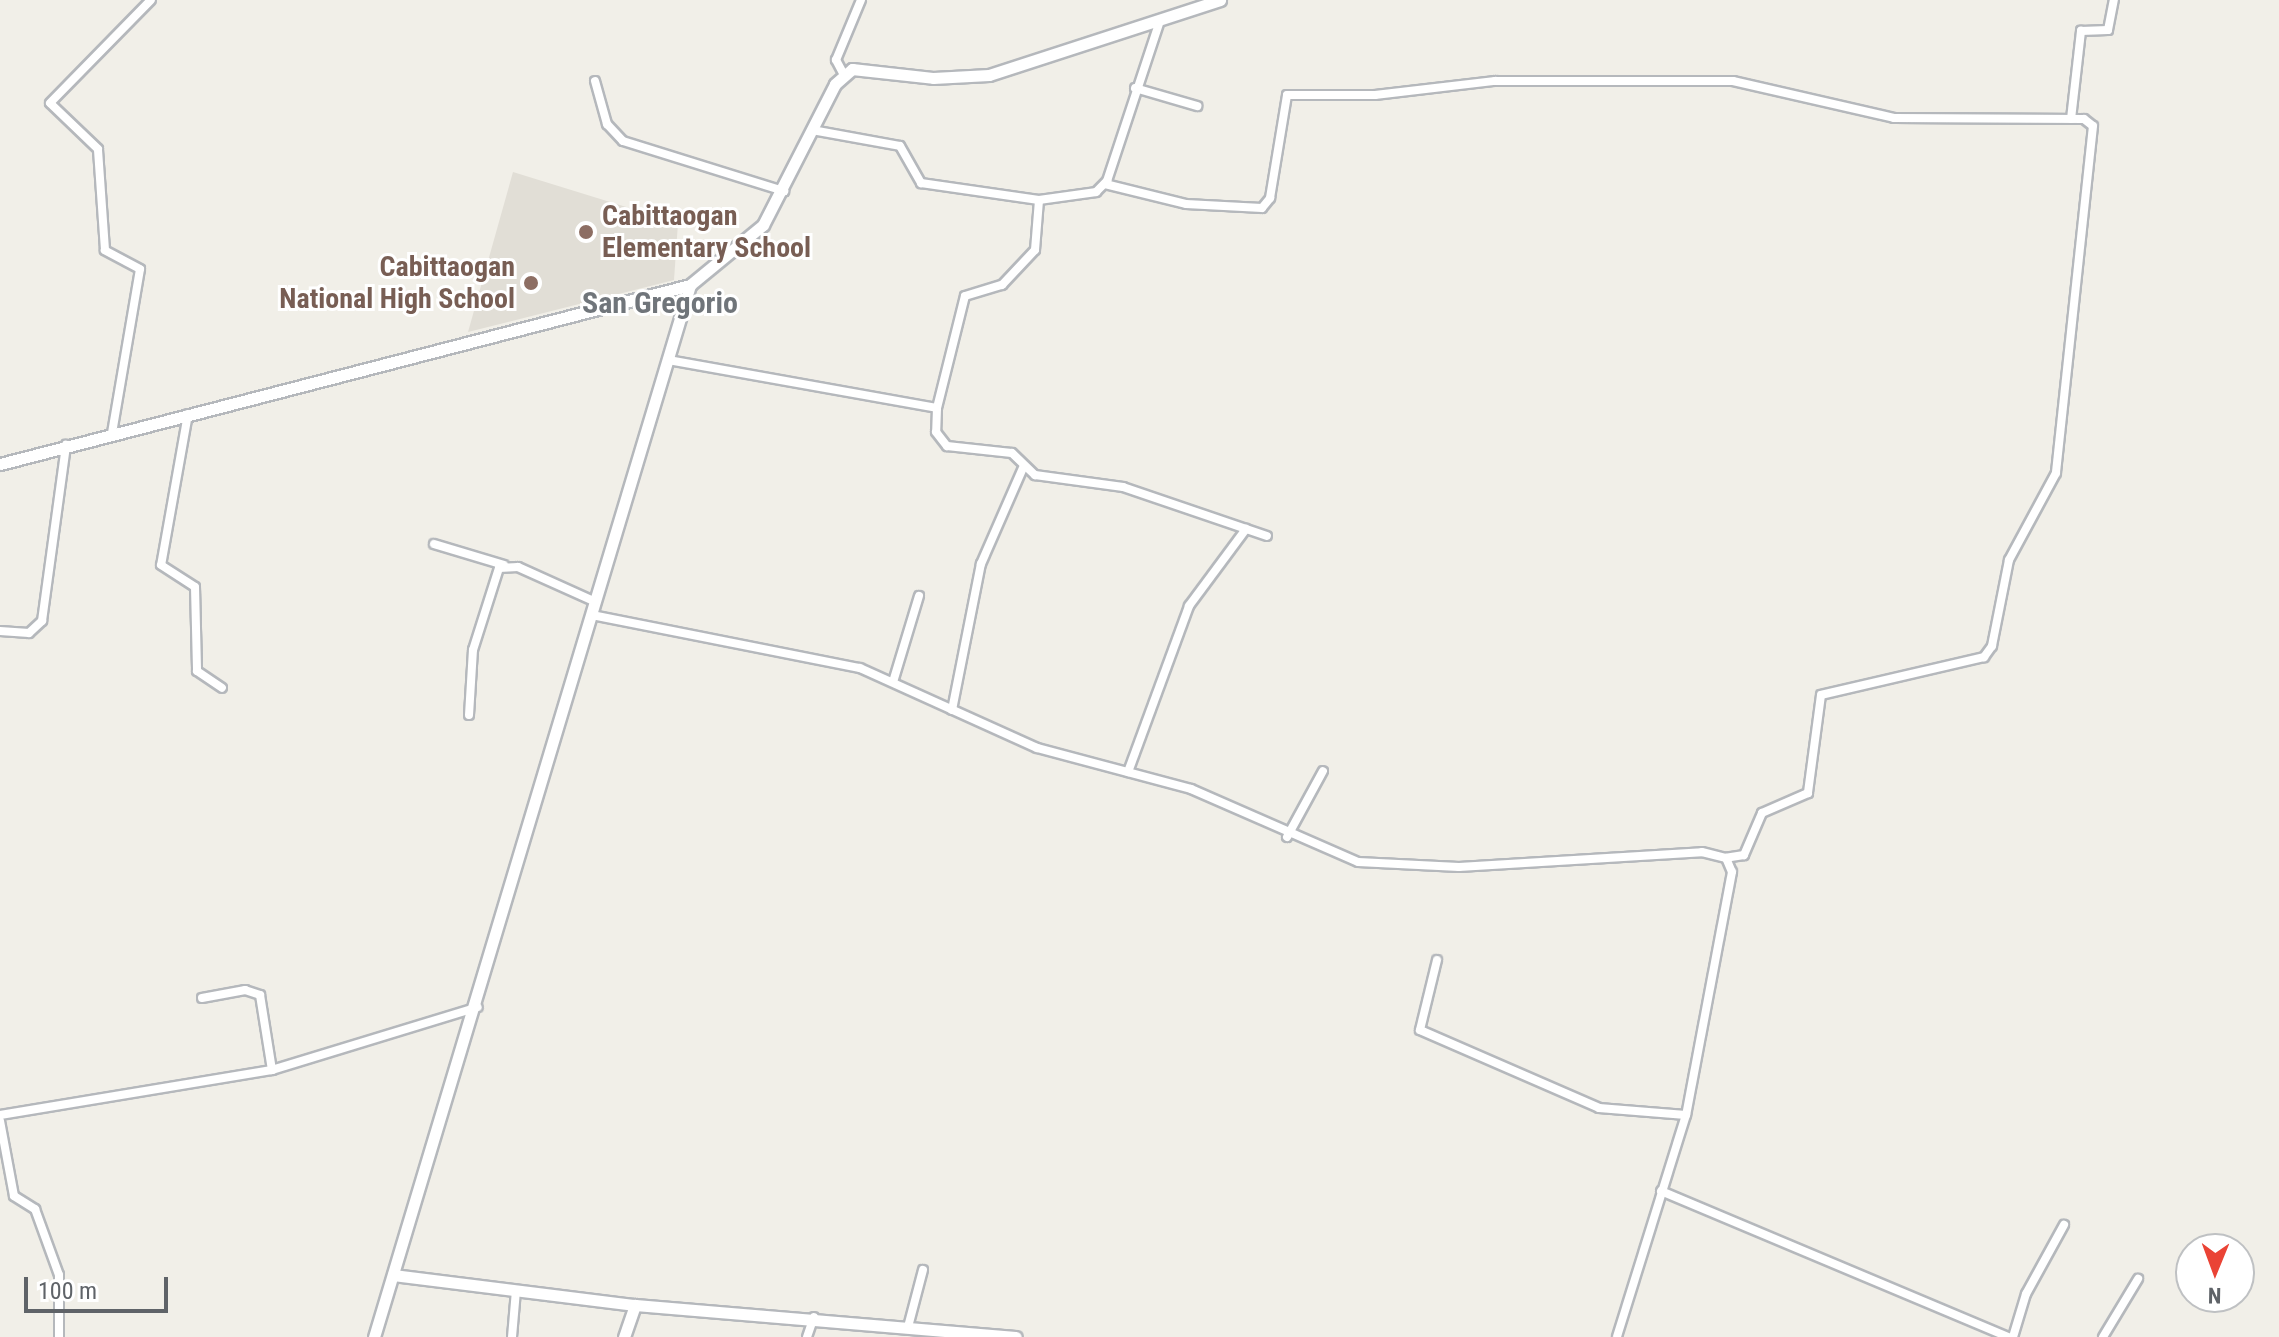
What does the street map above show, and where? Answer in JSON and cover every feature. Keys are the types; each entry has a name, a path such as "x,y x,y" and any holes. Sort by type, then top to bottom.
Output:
{"street":[{"path":"112,433 140,269 105,250 98,149 50,103 151,0"},
{"path":"843,73 836,60 861,0"},
{"path":"0,464 690,285 754,235 784,191 843,73 857,68 933,78 989,75 1159,24 1220,0"},
{"path":"2071,119 2080,36 2086,27 2108,30 2114,0"},
{"path":"1105,184 1159,24"},
{"path":"592,615 836,662 893,682 1058,756 1191,789 1287,837 1358,862 1415,868 1702,852 1726,858 1744,855 1762,813 1808,793 1821,695 1984,657 1992,646 2009,560 2057,465 2094,131 2089,120 1894,118 1717,80 1495,81 1375,95 1290,94 1280,108 1267,206 1186,204 1105,184 1039,200 921,183 900,146 812,130"},
{"path":"595,81 607,124 623,141 784,191"},
{"path":"1135,88 1197,106"},
{"path":"1039,200 1037,247 1002,285 965,296 937,408 941,443 1012,453 1023,468 1123,487 1267,536"},
{"path":"374,1337 478,1007 690,285"},
{"path":"668,360 937,408"},
{"path":"188,414 161,565 195,587 195,666 222,688"},
{"path":"0,631 29,633 42,621 62,515 66,445"},
{"path":"952,710 981,564 1023,468"},
{"path":"1128,772 1189,606 1246,529"},
{"path":"434,544 505,566 596,602"},
{"path":"469,715 473,650 492,576 505,566"},
{"path":"893,682 919,596"},
{"path":"1287,837 1323,771"},
{"path":"1617,1337 1686,1115 1732,872 1726,858"},
{"path":"1437,960 1420,1030 1599,1108 1686,1115"},
{"path":"202,998 245,990 260,995 272,1070"},
{"path":"59,1337 59,1275 35,1209 14,1196 0,1118 272,1070 478,1007"},
{"path":"1661,1191 2011,1337 2026,1294 2064,1225"},
{"path":"908,1327 923,1270"},
{"path":"393,1275 635,1305 815,1316 1016,1337"},
{"path":"2103,1337 2138,1279"},
{"path":"512,1337 516,1290"},
{"path":"624,1337 635,1305"},
{"path":"807,1337 815,1316"}],"shaded area":[{"name":"Cabittaogan Elementary School","path":"513,172 678,223 674,280 468,332"}],"place":[{"name":"Cabittaogan Elementary School","path":"586,232"},
{"name":"Cabittaogan National High School","path":"531,283"}],"district":[{"name":"San Gregorio","path":"660,303"}]}
